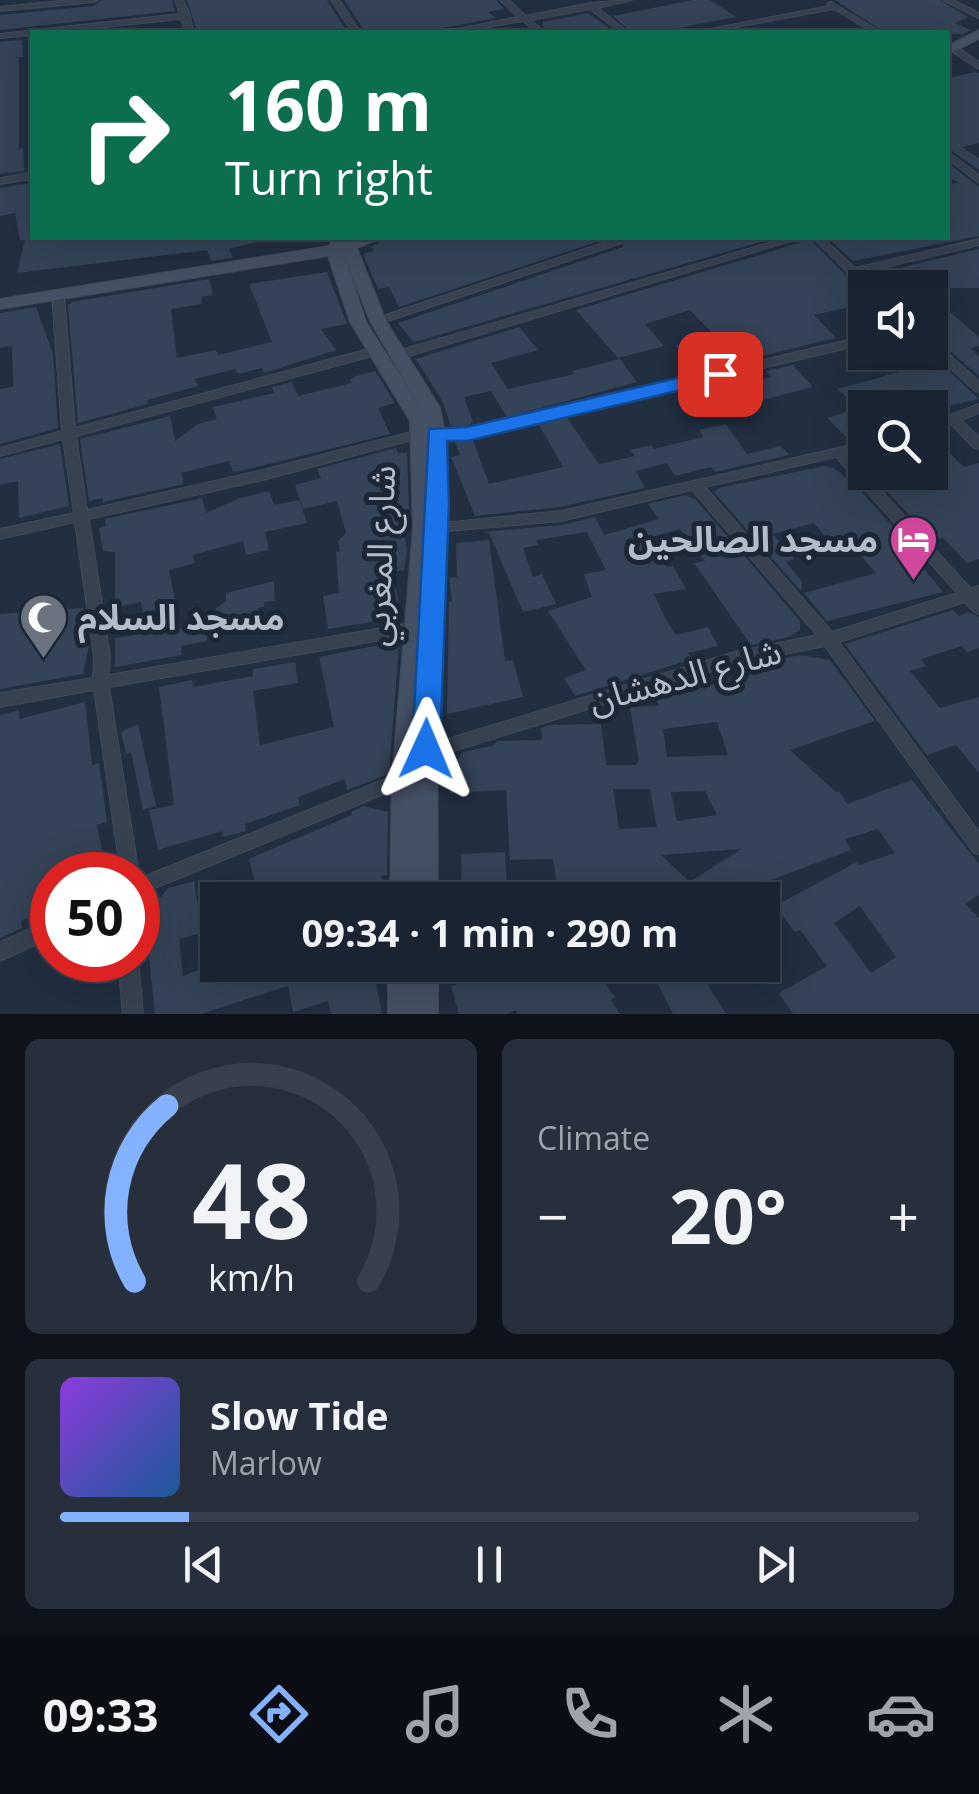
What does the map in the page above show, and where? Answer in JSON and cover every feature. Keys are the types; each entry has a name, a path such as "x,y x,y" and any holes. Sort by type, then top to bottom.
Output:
{"main road":[{"path":"950,46 979,20"},
{"path":"950,46 979,34"},
{"path":"0,292 339,241"},
{"path":"0,304 339,241"},
{"name":"شارع المغربي","path":"339,241 378,320 431,408 404,780 403,882"},
{"name":"شارع المغربي","path":"339,241 358,322 428,434 437,528 426,749 426,882"},
{"path":"402,982 402,1014"},
{"path":"424,982 424,1014"}],"street":[{"path":"0,9 94,0"},
{"path":"180,0 189,30"},
{"path":"335,0 356,30"},
{"path":"504,0 538,30"},
{"path":"458,30 588,3 628,0"},
{"path":"824,0 874,30"},
{"path":"947,0 979,20"},
{"path":"588,3 622,30"},
{"path":"710,30 835,7"},
{"path":"55,30 186,16"},
{"path":"0,36 30,33"},
{"path":"950,46 979,66"},
{"path":"950,157 979,180"},
{"path":"0,181 30,176"},
{"path":"398,355 789,240"},
{"path":"820,240 850,270"},
{"path":"378,320 618,241"},
{"path":"860,270 979,242"},
{"path":"58,296 69,434 84,514 102,657 101,685 126,852"},
{"path":"0,534 428,434 467,434 848,344"},
{"path":"0,452 376,351"},
{"path":"948,360 979,388"},
{"path":"948,423 979,408"},
{"path":"955,421 979,445"},
{"path":"437,528 561,516 848,450"},
{"path":"840,452 976,598"},
{"path":"695,486 829,639 979,846"},
{"name":"شارع الدهشان","path":"426,749 734,658 829,639 976,598"},
{"path":"0,700 418,628"},
{"path":"160,878 404,780 426,749"},
{"path":"0,952 30,938"},
{"path":"130,982 133,1014"}],"building":[{"path":"101,0 172,0 175,11 0,30 0,15 94,6"},
{"path":"187,0 327,0 346,30 198,30"},
{"path":"344,0 496,0 504,9 488,12 496,18 440,30 362,27"},
{"path":"710,0 736,17 668,30 629,30 613,16"},
{"path":"835,0 940,0 968,17 955,23 971,30 963,34 950,34 950,30 881,30"},
{"path":"588,13 611,30 546,30 543,22"},
{"path":"22,40 19,149 23,148 24,171 0,174 0,42"},
{"path":"979,73 979,143 962,147 979,158 979,170 950,149 950,78"},
{"path":"950,165 979,187 979,236 853,261 830,240 950,240 950,185 958,183 950,177"},
{"path":"30,183 30,240 256,242 229,249 233,258 211,261 207,250 17,273 25,240 20,240 15,213 0,216 0,188"},
{"path":"386,240 602,240 399,307 389,287 378,289 363,254 375,250 370,247"},
{"path":"624,240 767,240 414,342 398,323 623,247"},
{"path":"804,240 811,240 848,278 848,307 814,315 836,338 754,358 746,350 691,363 676,345 715,336 690,310 645,324 664,346 618,358 576,310"},
{"path":"979,249 979,288 948,288 948,270 899,268"},
{"path":"327,272 347,324 321,329 336,350 264,373 262,368 238,374 235,369 195,379 198,386 78,423 68,305 72,302 209,279 213,295 201,297 202,304 171,309 177,358 216,350 218,355 272,342 249,284"},
{"path":"36,307 53,354 58,428 0,444 0,389 13,387 12,346 0,348 0,313"},
{"path":"948,310 979,337 979,346 970,348 979,356 979,376 948,349"},
{"path":"519,327 538,350 491,363 508,389 620,359 637,382 507,417 491,391 464,397 473,422 451,426 442,400 416,359"},
{"path":"793,365 813,387 754,402 740,385 771,377 766,371"},
{"path":"948,370 979,399 948,406 948,390 848,390 848,399 838,389 899,372"},
{"path":"375,371 395,403 378,408 390,434 241,471 233,472 229,461 181,473 184,484 103,502 103,498 89,501 80,439 170,416 175,441 198,424 217,419 213,407 274,393 272,387 292,382 298,396 352,383 350,380 357,376"},
{"path":"848,411 848,439 827,418"},
{"path":"567,418 599,464 635,456 630,450 651,445 654,449 703,437 699,430 726,424 747,454 781,446 789,455 715,472 711,467 675,476 667,463 636,471 645,488 560,507 475,516 451,457 460,455 455,442 473,440 489,484 563,467 539,425"},
{"path":"60,444 69,506 19,518 18,481 0,485 0,459"},
{"path":"396,448 398,453 407,453 409,509 400,512 407,549 404,570 392,572 402,617 328,629 323,596 339,593 336,552 340,551 338,541 346,533 337,501 303,509 295,485 321,478 317,469"},
{"path":"948,452 964,467 979,463 979,559 967,563 943,538 932,541 886,490 948,490"},
{"path":"824,466 834,468 848,480 848,490 860,490 912,548 908,549 943,592 827,621 804,593 876,573 844,536 829,541 814,523 773,534 794,559 786,562 802,582 801,591 714,492"},
{"path":"269,491 274,505 299,500 307,523 265,532 269,550 246,555 243,541 193,555 195,563 169,570 180,628 206,624 207,641 181,646 182,655 115,667 115,638 146,633 141,602 115,608 115,552 103,551 99,528 106,526 105,519 202,498 206,513"},
{"path":"686,495 696,500 800,621 800,630 789,637 751,645 694,563 705,561 680,529 652,537 666,567 673,566 686,589 654,594 666,620 676,635 708,627 718,646 688,653 692,659 575,696 564,678 586,670 548,611 592,597 584,574 606,570 587,532 536,540 538,545 523,548 533,577 542,574 556,604 523,612 489,533 482,532 561,525 595,517 604,535 659,519 648,504"},
{"path":"489,540 505,661 513,660 523,697 447,714 452,601 449,578 457,577 456,543"},
{"path":"274,581 275,601 264,602 264,607 258,608 259,617 248,618 248,628 215,633 214,610 226,601 226,593"},
{"name":"مسجد السلام","path":"83,608 89,645 83,674 0,689 0,614"},
{"path":"953,610 959,616 969,612 979,617 979,648 967,652 962,646 921,659 926,666 910,671 940,708 979,697 979,773 956,745 927,755 845,644"},
{"path":"389,643 399,645 389,774 347,790 345,779 298,797 300,805 245,824 246,831 223,837 222,831 158,850 149,810 174,805 159,687 192,680 193,687 253,676 253,669 295,662 298,683 253,691 260,745 334,727 319,657"},
{"path":"800,655 830,660 875,721 790,750 839,791 847,804 912,780 979,864 979,895 965,904 979,918 979,1014 793,1014 779,993 827,966 800,930 795,932 780,912 780,903 857,862 859,865 895,853 878,829 845,839 851,850 765,882 690,882 556,882 553,859 510,860 506,790 450,793 450,769 463,752 492,746 497,741 542,740 541,728 550,725 601,724 606,765 636,765 639,761 630,707 659,706 654,693 736,681 733,676 765,669 761,663","holes":["717,722 728,755 667,757 663,729","613,789 650,789 657,827 619,829","705,791 717,815 677,821 671,792","741,849 690,882 661,855","860,906 896,957 871,973 834,923"]},
{"path":"85,702 92,765 99,763 107,822 97,825 102,852 30,852 30,918 21,921 22,928 0,938 0,715 19,710 19,719"},
{"path":"138,724 156,806 143,810 131,752 126,754 121,732"},
{"path":"364,806 388,812 387,875 381,876 382,882 255,882 249,859 352,815"},
{"path":"505,852 507,882 462,882 461,854"},
{"path":"194,881 200,934 179,939 183,976 200,970 200,982 379,982 382,1014 331,1014 328,1001 293,1012 288,986 201,1014 155,1014 152,982 160,982 160,897 168,888"},
{"path":"455,982 604,982 615,997 611,1000 620,1014 517,1014 516,1010 506,1014 459,1014 451,986"},
{"path":"657,982 706,982 726,1014 673,1014"}],"place":[{"name":"مسجد الصالحين","path":"913,582"},
{"name":"مسجد السلام","path":"43,660"}],"route":[{"path":"426,749 438,505 436,434 467,434 720,374"}]}
